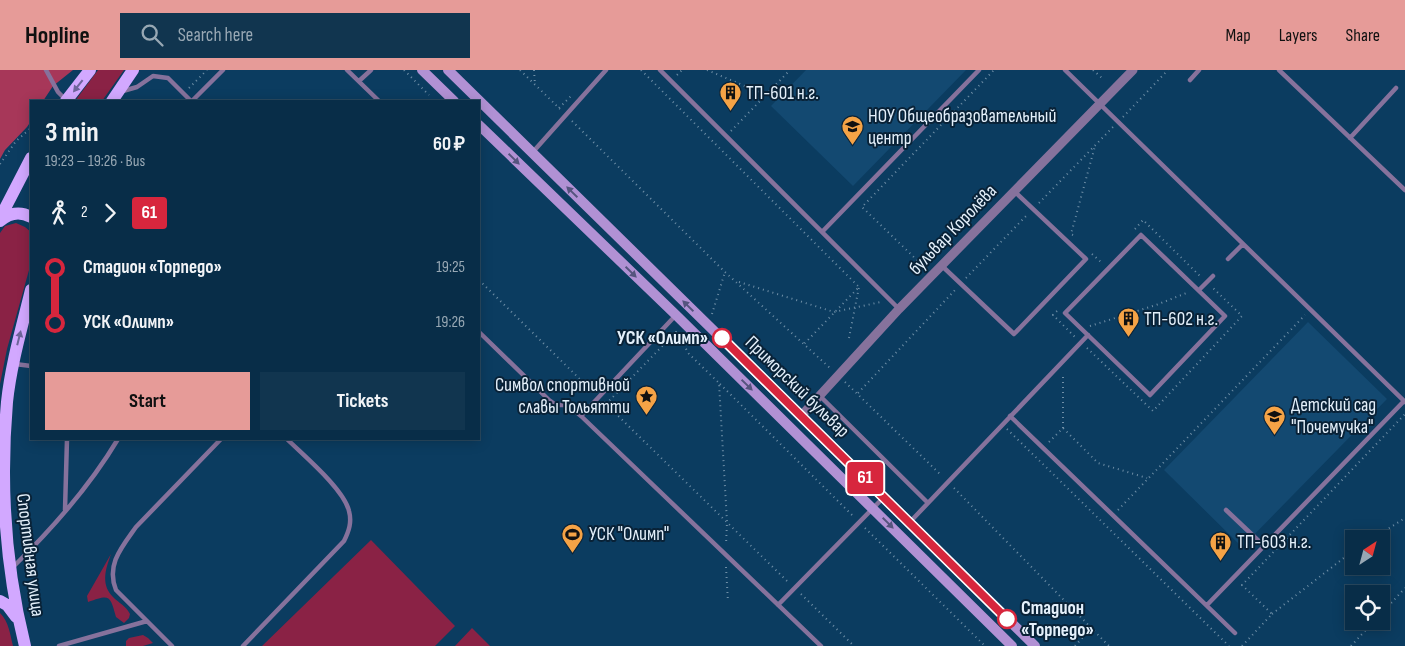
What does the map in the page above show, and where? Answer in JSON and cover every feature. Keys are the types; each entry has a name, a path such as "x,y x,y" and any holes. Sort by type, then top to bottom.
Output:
{"main road":[{"path":"67,100 90,70"},
{"path":"114,97 133,70"},
{"path":"422,70 449,100"},
{"name":"Приморский бульвар","path":"448,70 478,100"},
{"path":"453,70 464,86"},
{"name":"Приморский бульвар","path":"480,102 1035,646"},
{"path":"480,126 676,315 1012,646"},
{"path":"29,162 27,176 30,182"},
{"path":"0,220 29,162"},
{"path":"0,220 6,216 16,214 30,217"},
{"name":"Спортивная улица","path":"25,646 5,566 6,545 3,497 7,401 13,364 30,294"},
{"path":"0,601 7,604 19,621"}],"street":[{"name":"бульвар Королёва","path":"801,416 899,309 1132,70"}],"lane":[{"path":"46,70 58,92 65,100"},
{"path":"192,100 223,70"},
{"path":"347,70 379,100"},
{"path":"359,82 371,70"},
{"path":"532,153 606,70"},
{"path":"660,70 899,309"},
{"path":"822,232 979,70"},
{"path":"1065,70 1404,401 1207,605"},
{"path":"1190,80 1199,70"},
{"path":"1279,70 1405,190"},
{"path":"114,97 137,87 153,76 168,78 190,100"},
{"path":"1350,138 1396,88"},
{"path":"941,266 1014,334 1086,259 1014,191"},
{"path":"1141,235 1199,290 1226,316 1150,394 1065,314 1141,235"},
{"path":"1228,259 1243,244"},
{"path":"1199,290 1213,276"},
{"path":"581,416 676,315"},
{"path":"480,333 549,400 556,405 568,404 821,646"},
{"path":"909,522 1088,336"},
{"path":"13,364 30,366"},
{"path":"820,396 928,503"},
{"path":"1010,416 1235,633"},
{"path":"65,511 66,440"},
{"path":"5,566 50,530 117,440"},
{"path":"172,646 116,590 112,580 112,570 122,549 136,527 220,440"},
{"path":"243,646 344,541 349,531 349,510 345,501 335,488 288,440"},
{"path":"778,605 884,497"},
{"path":"1226,510 1264,546"},
{"path":"59,646 146,621"}],"path":[{"path":"184,94 207,70"},
{"path":"404,70 429,95"},
{"path":"520,70 725,272 857,393 1109,646"},
{"path":"534,70 535,85"},
{"path":"641,70 859,287"},
{"path":"707,70 766,95"},
{"path":"717,146 790,70"},
{"path":"921,264 862,207 994,70"},
{"path":"1093,70 1103,80"},
{"path":"857,393 1168,70"},
{"path":"0,164 16,141 30,129"},
{"path":"1078,240 1071,234 1095,146"},
{"path":"1059,309 1053,315 1076,337 1091,325 1189,292 1202,278 1143,220 1129,235"},
{"path":"1090,251 1102,263 1096,270"},
{"path":"712,314 725,272"},
{"path":"480,281 854,646"},
{"path":"736,282 834,312 884,302"},
{"path":"1082,343 1153,411 1242,316 1206,282"},
{"path":"849,338 859,287"},
{"path":"804,344 859,287"},
{"path":"1104,524 1310,310"},
{"path":"606,404 676,332 689,354 984,646"},
{"path":"682,342 686,338"},
{"path":"1063,361 1063,428 1098,463 1148,478"},
{"path":"719,383 727,522"},
{"path":"1272,614 1242,585 1405,414"},
{"path":"1003,425 1229,646"},
{"path":"1035,456 1063,428"},
{"path":"1386,530 1405,518"},
{"path":"1242,646 1272,614 1345,557"},
{"path":"1390,604 1405,588"},
{"path":"1074,646 1092,628"},
{"path":"1351,646 1366,630"}],"shaded area":[{"path":"0,70 73,70 53,86 44,100 30,100 30,122 5,150 0,159"},
{"path":"98,70 124,70 103,100 76,100"},
{"name":"НОУ Общеобразовательный центр","path":"806,70 966,70 853,186 771,106"},
{"path":"16,223 30,231 30,267 7,349 0,384 0,233 5,226"},
{"name":"Детский сад \"Почемучка\"","path":"1308,322 1387,399 1242,547 1164,470"},
{"path":"371,540 455,626 435,646 262,646"},
{"path":"111,554 105,576 106,587 130,614 124,623 116,617 108,598 105,597 88,602 87,596"},
{"path":"0,613 7,624 13,646 0,646"},
{"path":"472,628 490,646 455,646"},
{"path":"143,635 153,643 143,646 126,646 126,641 129,638"}],"bus line":[{"name":"61","path":"722,338 1007,619"}],"place":[{"name":"ТП-601 н.г.","path":"730,112"},
{"name":"НОУ Общеобразовательный центр","path":"852,146"},
{"name":"УСК «Олимп»","path":"722,338"},
{"name":"ТП-602 н.г.","path":"1128,338"},
{"name":"Символ спортивной славы Тольятти","path":"646,415"},
{"name":"Детский сад \"Почемучка\"","path":"1275,435"},
{"name":"УСК \"Олимп\"","path":"573,553"},
{"name":"ТП-603 н.г.","path":"1221,561"},
{"name":"Стадион «Торпедо»","path":"1007,619"}]}
